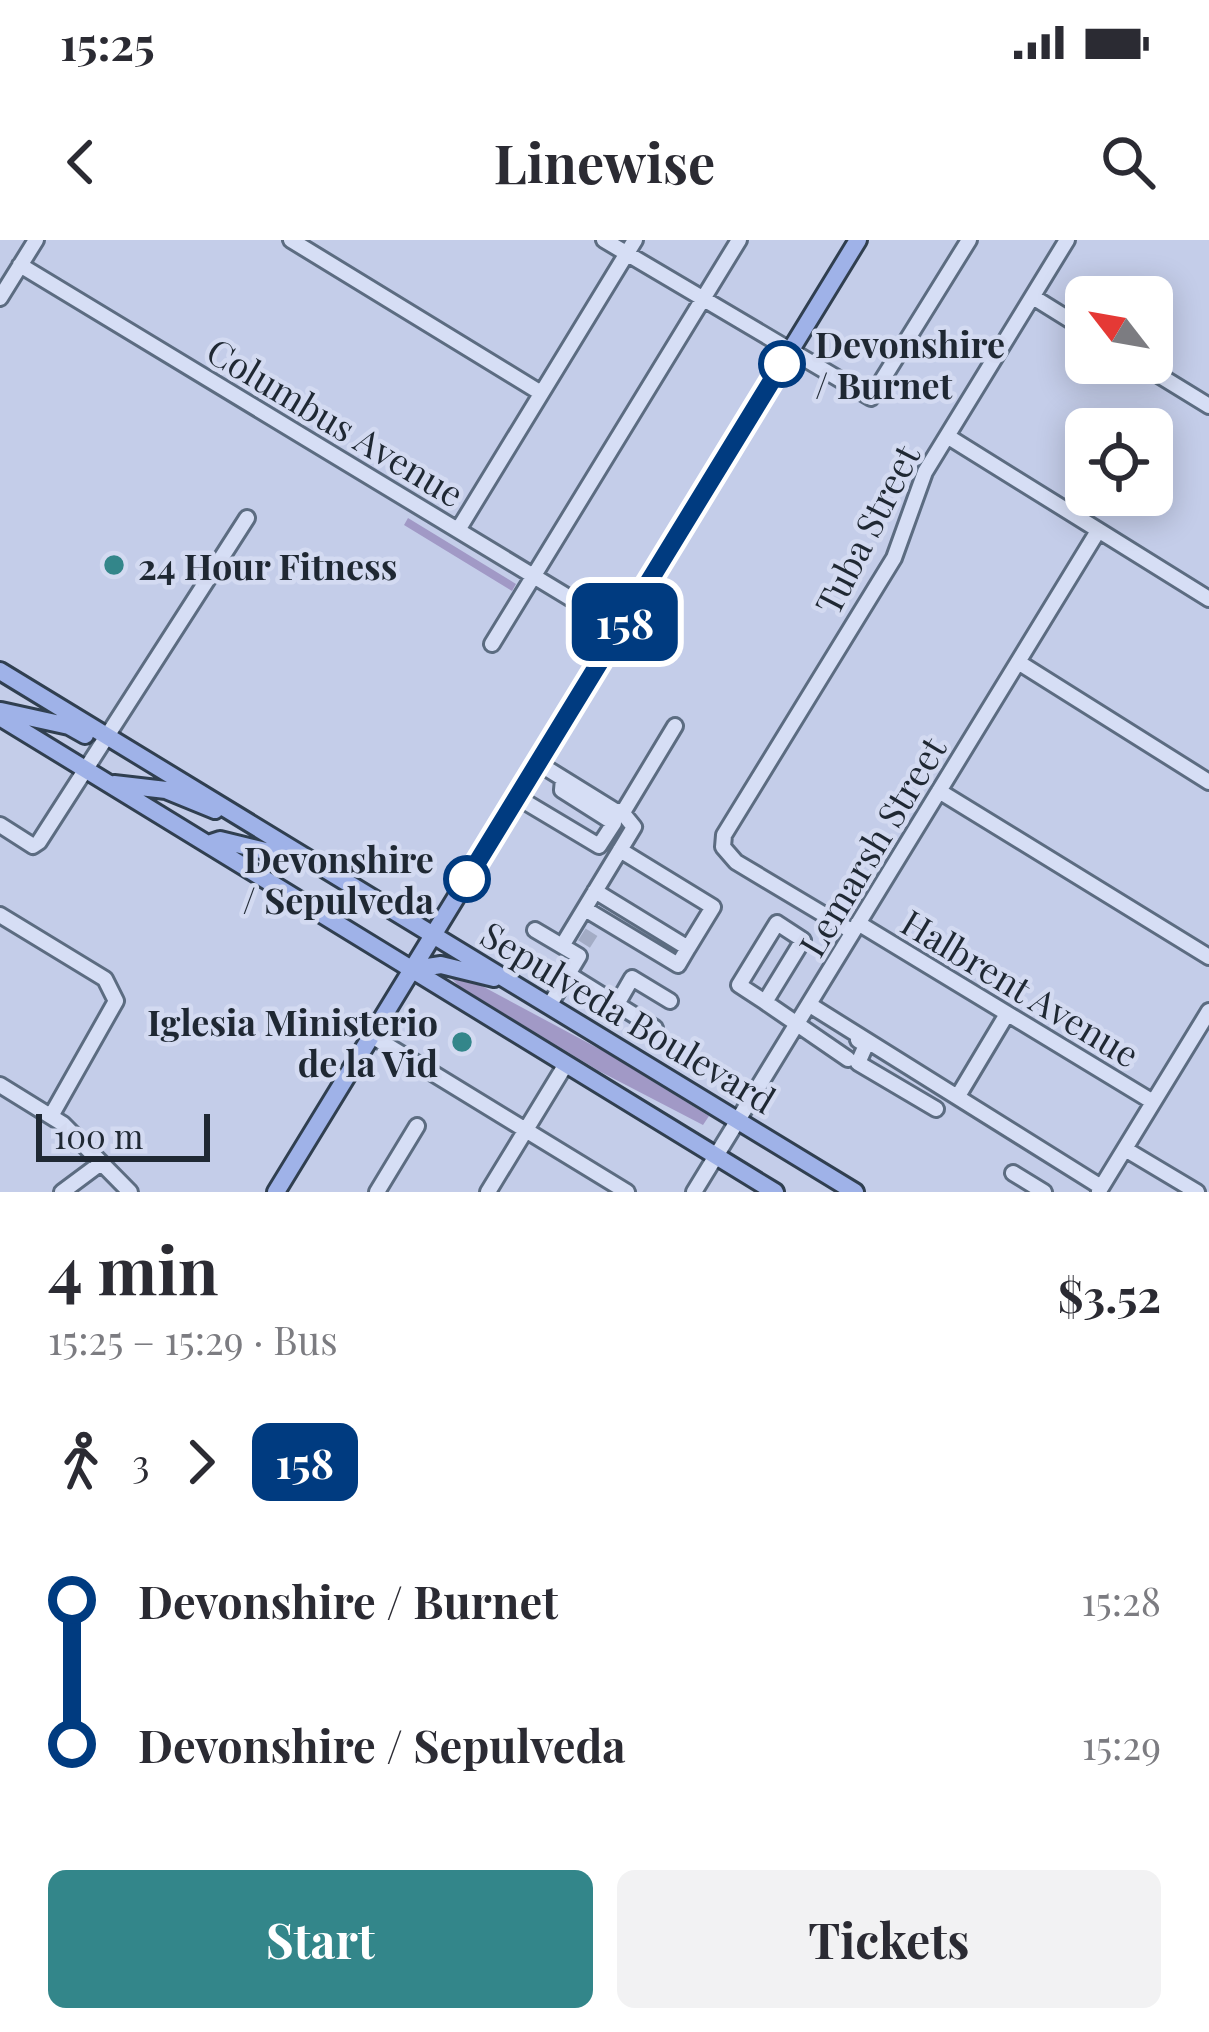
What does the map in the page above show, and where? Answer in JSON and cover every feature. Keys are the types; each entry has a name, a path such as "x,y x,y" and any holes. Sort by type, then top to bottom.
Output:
{"main road":[{"path":"276,1192 858,240"},
{"name":"Sepulveda Boulevard","path":"1,673 855,1192"},
{"path":"0,714 70,726 90,738 105,735"},
{"name":"Sepulveda Boulevard","path":"0,714 775,1192"},
{"path":"84,769 97,764 121,777 188,786"},
{"path":"109,784 166,790 206,810 228,811"},
{"path":"208,844 220,840 311,861"},
{"path":"412,969 453,967 508,982"}],"street":[{"path":"0,298 36,240"},
{"path":"291,240 541,393"},
{"path":"604,240 630,247 702,299 872,398 969,240"},
{"path":"493,644 739,240"},
{"name":"Tuba Street","path":"724,847 724,835 893,558 919,486 947,436 1067,240"},
{"path":"458,530 630,247"},
{"name":"Columbus Avenue","path":"20,265 620,629"},
{"path":"1033,297 1065,317"},
{"path":"1173,384 1209,406"},
{"path":"947,436 1209,599"},
{"path":"0,825 37,844 248,518"},
{"name":"Lemarsh Street","path":"694,1192 1098,531"},
{"path":"1018,662 1209,782"},
{"path":"621,811 675,726"},
{"path":"538,763 621,811 634,827 562,946"},
{"path":"517,797 599,846 614,823 562,790 563,779"},
{"path":"939,791 1209,957"},
{"name":"Halbrent Avenue","path":"724,847 736,862 1153,1102"},
{"path":"585,909 678,965 713,907 620,850"},
{"path":"595,891 688,948"},
{"path":"0,915 105,979 116,1001 51,1116"},
{"path":"769,1004 803,940 776,923 739,986 769,1004 866,1045 858,1063 936,1109"},
{"path":"535,930 562,946 580,950 549,1006"},
{"path":"568,974 655,1028"},
{"path":"617,1004 632,979 670,1001"},
{"path":"804,1015 958,1096 1100,1190 1209,1011"},
{"path":"958,1096 1007,1014"},
{"path":"804,1015 848,1059"},
{"path":"372,1036 627,1192"},
{"path":"488,1192 566,1064"},
{"path":"0,1085 51,1116 130,1192"},
{"path":"377,1192 417,1126"},
{"path":"1125,1149 1197,1192"},
{"path":"62,1192 101,1163"},
{"path":"1013,1173 1044,1192"}],"shaded area":[{"path":"408,518 516,584 512,591 404,525"},
{"path":"454,971 605,1052 709,1116 703,1125 599,1071 459,986 451,978"}],"tunnel":[{"path":"584,944 598,922"}],"bus line":[{"name":"158","path":"467,879 782,364"}],"place":[{"name":"Devonshire / Burnet","path":"782,364"},
{"name":"24 Hour Fitness","path":"114,565"},
{"name":"Devonshire / Sepulveda","path":"467,879"},
{"name":"Iglesia Ministerio de la Vid","path":"462,1042"}]}
